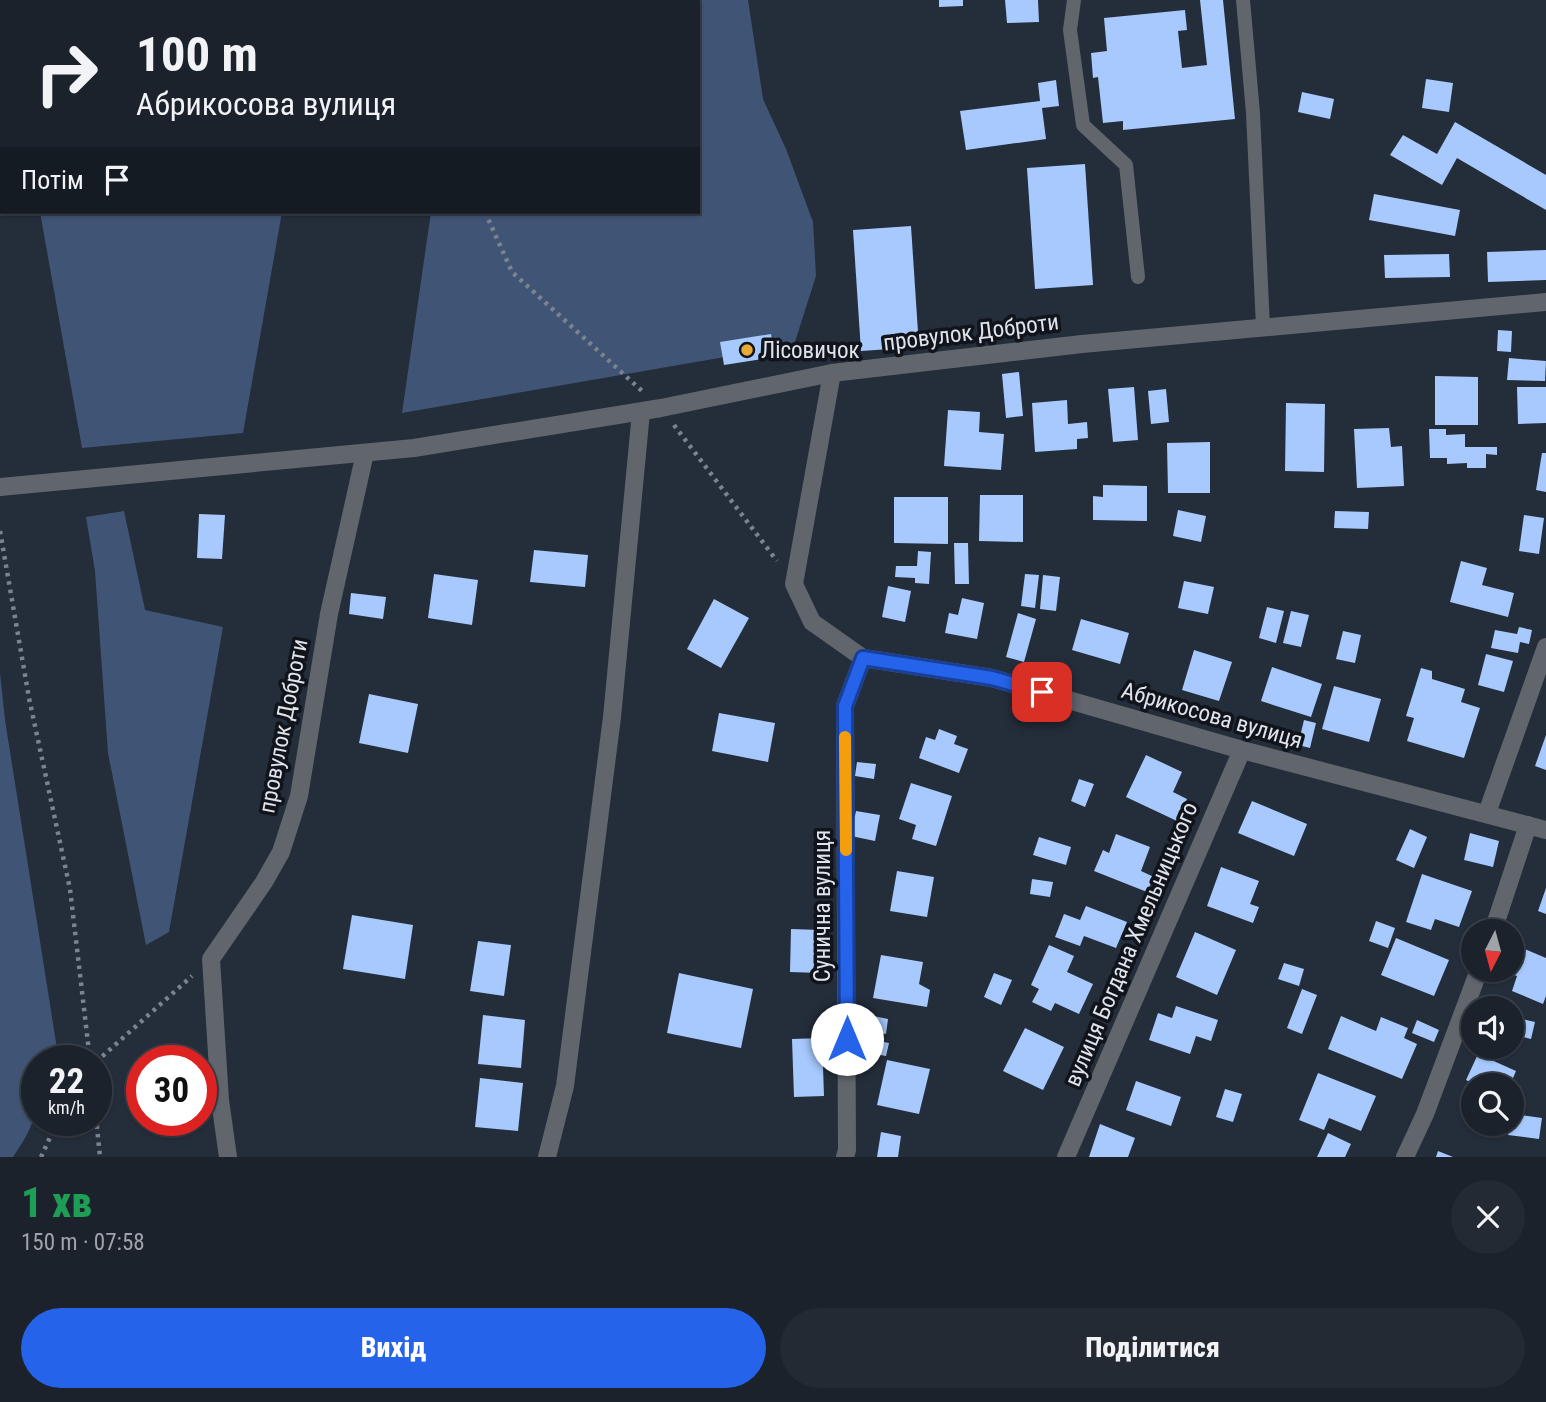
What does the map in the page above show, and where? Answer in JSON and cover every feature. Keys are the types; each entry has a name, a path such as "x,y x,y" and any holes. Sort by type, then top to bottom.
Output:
{"street":[{"name":"провулок Доброти","path":"0,486 414,448 641,412 832,373 1082,344 1546,302"},
{"path":"832,373 794,584 812,622 863,658"},
{"path":"547,1157 565,1086 612,717 641,412"},
{"name":"провулок Доброти","path":"211,959 264,882 281,852 299,796 329,614 365,453"},
{"path":"1487,813 1546,647"},
{"name":"Абрикосова вулиця","path":"863,658 992,678 1242,750 1546,830"},
{"name":"Сунична вулиця","path":"845,1157 848,1150 845,706 863,658"},
{"name":"вулиця Богдана Хмельницького","path":"1066,1157 1242,750"},
{"path":"1497,919 1528,825"},
{"path":"211,959 220,1100 228,1157"},
{"path":"1405,1157 1425,1114 1474,982"}],"lane":[{"path":"1074,0 1070,30 1083,125 1126,165 1138,277"},
{"path":"1243,0 1253,113 1264,327"}],"path":[{"path":"486,214 512,272 661,408 794,584"},
{"path":"0,531 29,698 70,889 88,1045"},
{"path":"112,1048 211,959"},
{"path":"41,1157 51,1136"},
{"path":"98,1136 100,1157"}],"shaded area":[{"path":"700,0 748,0 763,99 786,149 813,222 816,276 794,345 402,413 431,214 700,214"},
{"path":"40,214 282,214 243,433 82,448"},
{"path":"124,511 145,610 223,627 169,932 146,945 108,753 95,571 86,517"},
{"path":"0,673 5,720 56,1045 21,1045 21,1136 26,1136 13,1157 0,1157"}],"building":[{"path":"939,0 963,0 963,6 939,7"},
{"path":"1005,0 1038,0 1039,22 1007,23"},
{"path":"1200,0 1223,0 1235,119 1123,130 1123,121 1103,123 1098,77 1093,78 1091,53 1107,51 1104,18 1185,10 1187,30 1178,31 1182,68 1207,65"},
{"path":"1426,79 1453,83 1449,112 1422,108"},
{"path":"1056,80 1059,106 1042,108 1046,139 966,150 960,111 1040,101 1038,83"},
{"path":"1302,92 1334,99 1330,119 1298,112"},
{"path":"1455,122 1546,175 1546,210 1457,158 1442,185 1390,155 1403,135 1437,154"},
{"path":"1085,164 1093,285 1035,289 1027,168"},
{"path":"1374,194 1460,210 1455,236 1369,220"},
{"path":"911,226 919,347 861,351 853,230"},
{"path":"1546,250 1546,280 1488,282 1487,252"},
{"path":"1449,254 1450,277 1385,278 1384,255"},
{"path":"1498,330 1512,331 1511,352 1497,351"},
{"name":"Лісовичок","path":"771,334 775,357 724,365 720,342"},
{"path":"1509,358 1546,361 1545,381 1507,380"},
{"path":"1019,372 1023,416 1006,418 1002,374"},
{"path":"1435,376 1478,377 1478,425 1435,425"},
{"path":"1134,387 1138,440 1113,442 1108,389"},
{"path":"1517,387 1546,387 1546,423 1518,424"},
{"path":"1166,389 1169,422 1151,424 1148,391"},
{"path":"1067,400 1068,424 1087,422 1088,438 1077,439 1077,449 1035,452 1032,403"},
{"path":"1286,403 1325,404 1324,472 1285,471"},
{"path":"948,410 980,412 979,432 1004,434 1001,470 944,466"},
{"path":"1389,428 1391,447 1402,446 1404,486 1357,488 1354,429"},
{"path":"1429,429 1446,429 1446,435 1465,434 1465,447 1497,447 1497,455 1486,454 1486,468 1467,468 1467,463 1447,464 1447,458 1430,458"},
{"path":"1210,442 1210,493 1168,493 1167,443"},
{"path":"1542,453 1546,453 1546,492 1536,490"},
{"path":"1103,485 1147,486 1147,521 1093,520 1093,496 1103,497"},
{"path":"980,495 1023,495 1023,542 979,541"},
{"path":"894,497 948,497 948,544 894,543"},
{"path":"1178,510 1206,516 1201,542 1173,536"},
{"path":"1335,511 1369,512 1368,529 1334,528"},
{"path":"199,514 225,515 222,559 197,558"},
{"path":"1524,515 1544,518 1539,554 1519,551"},
{"path":"954,543 968,543 969,584 955,584"},
{"path":"534,550 588,555 585,587 530,582"},
{"path":"918,551 931,552 929,584 915,583 915,578 895,577 896,566 917,566"},
{"path":"1461,561 1487,568 1482,585 1514,593 1508,617 1450,602"},
{"path":"434,574 478,580 472,625 428,618"},
{"path":"1025,574 1039,575 1035,608 1021,606"},
{"path":"1043,575 1060,577 1056,611 1040,609"},
{"path":"1184,581 1214,587 1208,614 1178,608"},
{"path":"888,586 911,591 905,622 882,617"},
{"path":"351,593 386,597 383,619 349,614"},
{"path":"962,598 984,603 977,639 945,633 949,613 958,615"},
{"path":"714,599 749,618 721,668 687,649"},
{"path":"1267,607 1284,611 1276,643 1259,638"},
{"path":"1291,611 1309,615 1301,647 1283,643"},
{"path":"1018,613 1036,619 1024,662 1006,657"},
{"path":"1081,619 1129,633 1120,664 1072,650"},
{"path":"1519,627 1532,630 1529,644 1520,642 1518,653 1491,648 1495,630 1517,634"},
{"path":"1343,631 1361,635 1355,663 1336,659"},
{"path":"1194,650 1232,662 1219,701 1182,690"},
{"path":"1486,654 1513,661 1504,692 1478,685"},
{"path":"1272,667 1322,684 1311,717 1261,701"},
{"path":"1421,668 1432,671 1432,679 1465,689 1461,702 1480,708 1464,758 1407,741 1414,718 1406,716"},
{"path":"1334,686 1381,699 1369,742 1322,729"},
{"path":"369,694 418,704 408,753 359,743"},
{"path":"719,713 775,723 768,762 712,751"},
{"path":"1304,720 1316,723 1310,748 1298,745"},
{"path":"939,729 957,736 954,744 968,749 959,773 919,758 926,737 935,740"},
{"path":"1546,735 1546,770 1535,766"},
{"path":"1146,755 1182,772 1173,792 1187,799 1177,821 1126,797"},
{"path":"857,762 876,764 874,779 855,776"},
{"path":"1079,779 1094,784 1085,807 1071,801"},
{"path":"911,783 952,796 936,846 912,839 916,825 899,819"},
{"path":"1252,801 1307,824 1294,856 1238,833"},
{"path":"856,811 880,815 875,841 851,836"},
{"path":"1410,829 1427,837 1414,868 1396,860"},
{"path":"1470,833 1499,841 1493,867 1464,860"},
{"path":"1116,834 1150,847 1141,871 1154,877 1147,892 1094,871 1103,850 1109,853"},
{"path":"1039,837 1071,847 1066,865 1033,855"},
{"path":"1221,867 1259,881 1250,904 1259,907 1253,923 1207,906"},
{"path":"897,871 934,877 927,917 890,911"},
{"path":"1422,874 1472,891 1459,927 1435,919 1431,930 1406,922"},
{"path":"1032,879 1053,882 1050,897 1030,894"},
{"path":"1546,888 1546,914 1538,911"},
{"path":"1086,906 1127,922 1116,948 1084,936 1080,946 1055,937 1064,914 1080,920"},
{"path":"352,915 413,925 405,979 343,969"},
{"path":"1376,921 1395,928 1388,948 1369,941"},
{"path":"791,929 821,930 820,973 790,972"},
{"path":"1195,932 1236,950 1217,995 1176,977"},
{"path":"1396,938 1449,960 1434,996 1381,975"},
{"path":"478,941 511,945 504,996 470,991"},
{"path":"1049,945 1074,956 1067,972 1093,984 1079,1014 1055,1003 1051,1011 1032,1002 1039,989 1031,985"},
{"path":"1524,949 1546,958 1546,996 1543,1004 1512,991 1515,982 1524,982"},
{"path":"881,955 923,962 919,984 930,990 927,1007 873,998"},
{"path":"1284,963 1304,969 1299,986 1278,979"},
{"path":"679,973 753,989 741,1048 667,1033"},
{"path":"994,973 1012,980 1001,1005 984,997"},
{"path":"1302,989 1317,995 1302,1034 1287,1028"},
{"path":"1176,1006 1218,1020 1211,1041 1196,1036 1190,1054 1149,1040 1158,1013 1172,1018"},
{"path":"864,1014 888,1019 886,1034 861,1030"},
{"path":"483,1015 525,1020 521,1068 478,1064"},
{"path":"1341,1016 1376,1031 1381,1017 1408,1028 1404,1038 1417,1044 1402,1079 1328,1049"},
{"path":"1524,1019 1535,1022 1531,1039 1524,1037"},
{"path":"1417,1020 1439,1030 1434,1042 1412,1033"},
{"path":"1025,1028 1064,1047 1043,1090 1003,1071"},
{"path":"822,1038 824,1096 794,1097 792,1039"},
{"path":"865,1038 889,1043 886,1056 863,1052"},
{"path":"1476,1059 1489,1059 1516,1071 1515,1073 1469,1073"},
{"path":"887,1060 930,1069 919,1114 877,1105"},
{"path":"1318,1073 1376,1096 1361,1131 1329,1118 1324,1130 1299,1120"},
{"path":"480,1078 523,1083 518,1131 475,1127"},
{"path":"1136,1081 1181,1097 1171,1126 1126,1110"},
{"path":"1225,1089 1242,1094 1233,1122 1216,1117"},
{"path":"1524,1116 1542,1118 1539,1139 1516,1136 1524,1136"},
{"path":"1100,1124 1135,1138 1128,1157 1089,1157"},
{"path":"881,1132 901,1136 898,1157 877,1157"},
{"path":"1328,1133 1351,1144 1345,1157 1317,1157"},
{"path":"1438,1151 1453,1157 1436,1157"}],"slow traffic":[{"path":"845,737 846,850"}],"place":[{"name":"Лісовичок","path":"747,350"}],"route":[{"path":"847,1039 845,706 863,658 992,678 1042,692"}]}
